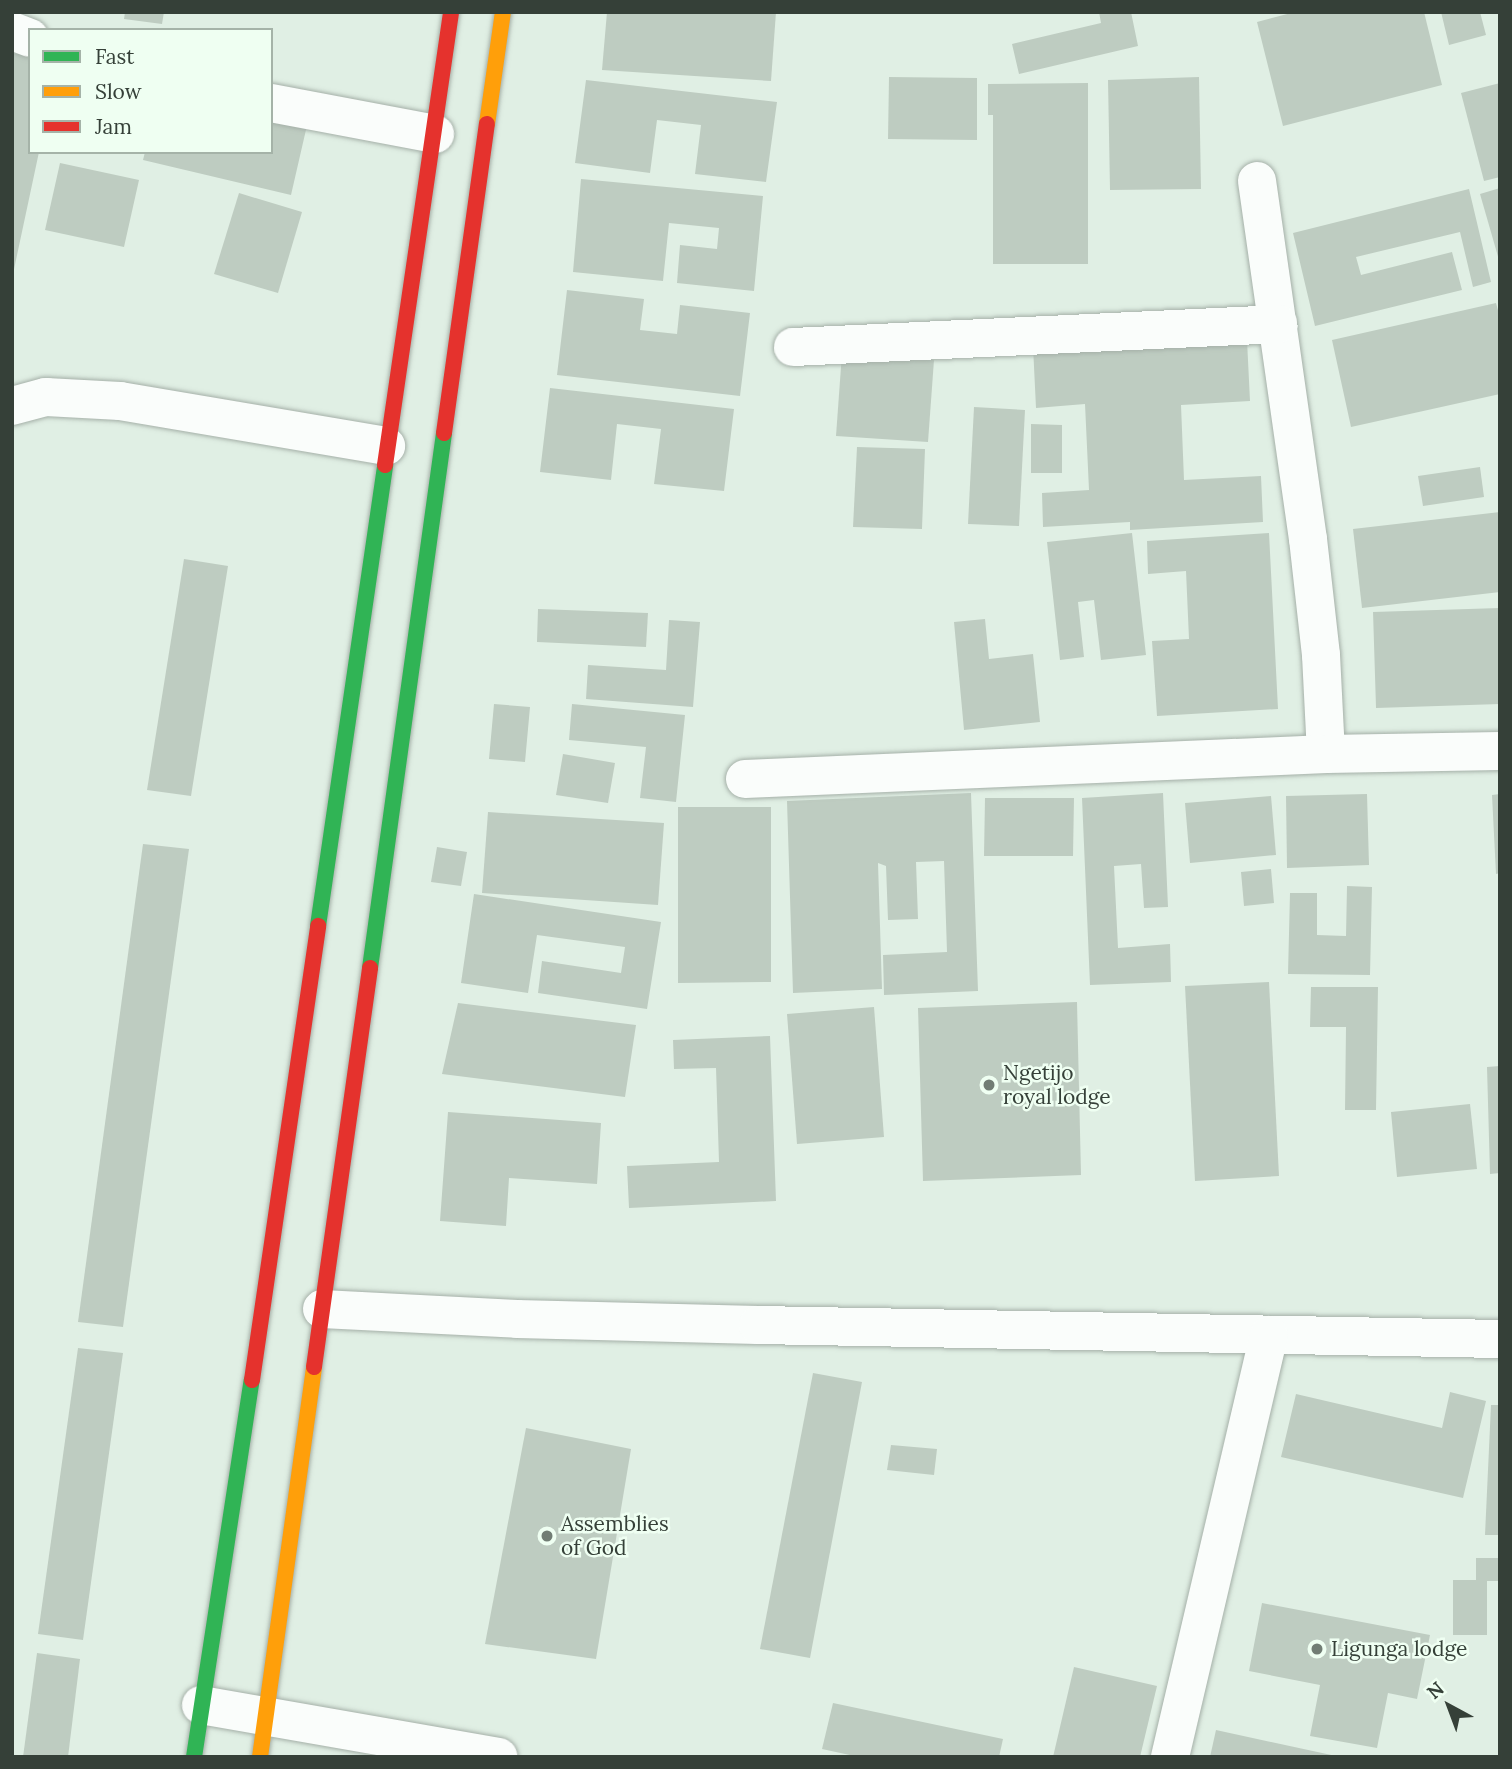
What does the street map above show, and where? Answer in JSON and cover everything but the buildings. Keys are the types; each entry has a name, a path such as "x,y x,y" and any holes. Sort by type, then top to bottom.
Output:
{"main road":[{"path":"194,1757 263,1306 451,12"},
{"path":"260,1757 503,12"}],"street":[{"path":"273,103 435,134"},
{"path":"1257,181 1320,642 1326,754"},
{"path":"793,347 1278,324"},
{"path":"12,406 46,397 120,401 386,446"},
{"path":"745,779 1326,754 1500,751"},
{"path":"322,1309 517,1319 1500,1339"},
{"path":"1170,1757 1269,1335"},
{"path":"201,1705 267,1714 498,1757"}],"traffic: fast":[{"path":"370,968 444,433"},
{"path":"318,926 385,465"},
{"path":"194,1757 252,1380"}],"traffic: slow":[{"path":"487,124 503,12"},
{"path":"260,1757 314,1367"}],"traffic: jam":[{"path":"385,465 451,12"},
{"path":"444,433 487,124"},
{"path":"252,1380 318,926"},
{"path":"314,1367 370,968"}],"place":[{"name":"Ngetijo royal lodge","path":"989,1085"},
{"name":"Assemblies of God","path":"547,1536"},
{"name":"Ligunga lodge","path":"1317,1649"}]}
